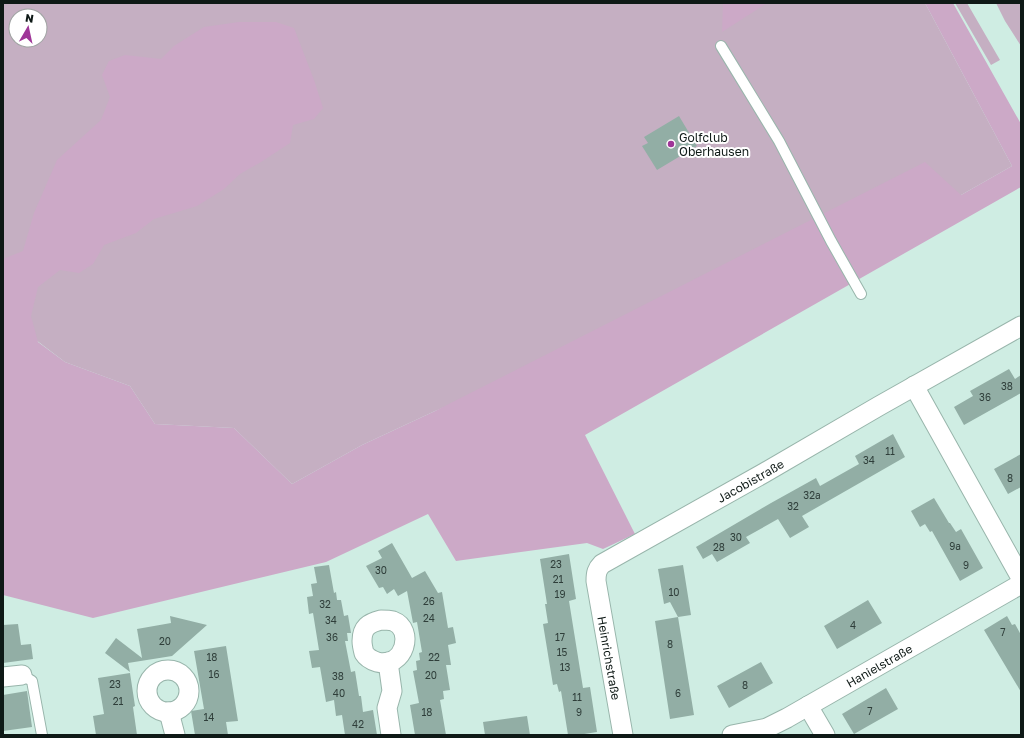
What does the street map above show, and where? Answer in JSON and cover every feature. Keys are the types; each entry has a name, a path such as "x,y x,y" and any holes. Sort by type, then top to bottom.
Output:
{"street":[{"name":"Jacobistraße","path":"596,581 596,573 602,564 1021,326"},
{"path":"914,386 1021,578"},
{"name":"Heinrichstraße","path":"596,581 623,735"},
{"name":"Hanielstraße","path":"732,735 767,728 787,718 1021,584"},
{"path":"388,662 392,691 387,708 391,735"},
{"path":"3,676 22,675"},
{"path":"808,706 825,735"},
{"path":"169,712 175,735"}],"lane":[{"path":"721,46 779,141 831,241 861,294"},
{"path":"22,675 32,681 42,735"}],"shaded area":[{"path":"3,3 925,3 1012,166 961,195 435,411 362,445 292,484 234,428 155,424 130,386 65,362 3,315"},
{"path":"723,3 767,3 722,32"},
{"path":"925,3 953,3 1021,124 1021,187 585,435 635,534 603,549 587,543 456,561 428,514 326,562 93,618 3,595 3,259 23,251 34,213 57,160 101,120 110,97 102,75 109,61 125,55 161,59 174,46 204,27 239,22 276,22 294,28 323,108 314,119 293,125 290,143 240,174 224,189 197,206 154,219 136,233 104,245 93,264 79,273 60,270 38,287 31,316 38,342 65,362 130,386 155,424 234,428 292,484 362,445 435,411 925,162 961,195 1012,166"},
{"path":"955,3 967,3 1000,60 991,65"},
{"path":"996,3 1021,3 1021,46 1005,21"}],"building":[{"name":"Golfclub Oberhausen","path":"679,116 697,146 657,170 642,146 648,143 644,137"},
{"path":"1009,369 1015,379 1021,375 1021,393 964,425 954,407 973,396 970,391"},
{"path":"893,434 905,457 802,516 809,527 790,538 778,519 746,537 750,543 717,562 712,554 703,559 696,547 816,478 820,486 859,464 855,456"},
{"path":"1021,454 1021,487 1008,494 994,469"},
{"path":"934,498 956,532 961,529 983,568 960,581 932,531 930,532 925,524 920,527 911,511"},
{"path":"392,543 412,578 425,571 438,593 442,592 448,628 453,627 456,643 448,645 451,665 446,665 450,690 443,691 444,699 440,700 446,735 415,735 410,705 419,703 413,671 417,670 416,661 420,660 419,653 422,652 417,622 413,623 407,591 398,596 394,589 387,594 383,587 379,588 366,566 382,558 378,551"},
{"path":"569,554 576,599 569,601 583,688 590,687 597,732 578,735 568,735 561,691 559,692 557,684 553,685 543,624 548,623 545,604 547,604 540,559"},
{"path":"329,565 334,593 336,592 337,600 341,600 344,616 348,615 351,633 347,633 348,641 345,641 351,672 355,671 363,712 373,710 377,735 345,735 342,715 336,716 334,700 326,702 320,667 312,668 309,651 319,650 313,613 309,614 307,597 313,596 311,584 317,583 314,567"},
{"path":"683,565 691,615 678,617 670,602 664,604 658,569"},
{"path":"868,600 882,623 837,649 824,626"},
{"path":"170,616 207,625 172,656 128,663 130,672 105,653 116,638 142,658 137,629 171,623"},
{"path":"1007,616 1012,625 1015,624 1021,635 1021,692 984,630"},
{"path":"678,617 694,715 670,719 655,621"},
{"path":"18,624 21,645 31,644 33,659 3,663 3,625"},
{"path":"226,646 238,721 226,722 228,735 195,735 191,711 204,709 194,651"},
{"path":"761,662 773,683 729,708 717,686"},
{"path":"130,673 135,706 133,707 137,735 96,735 93,716 104,714 98,678"},
{"path":"886,688 898,709 854,734 842,714"},
{"path":"27,691 32,727 3,731 3,695"},
{"path":"527,716 530,735 485,735 483,722"}],"place":[{"name":"Golfclub Oberhausen","path":"671,144"}]}
